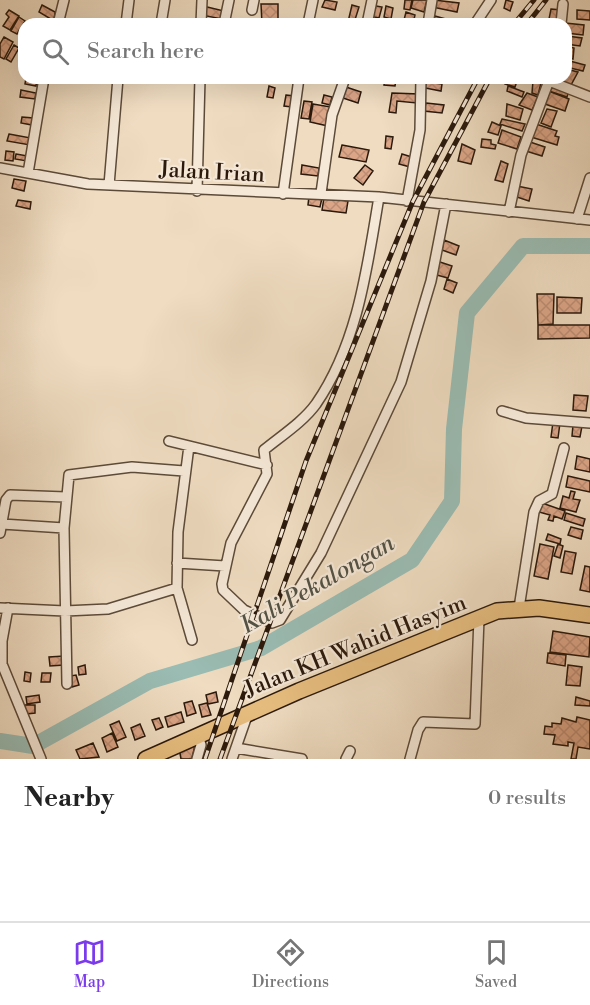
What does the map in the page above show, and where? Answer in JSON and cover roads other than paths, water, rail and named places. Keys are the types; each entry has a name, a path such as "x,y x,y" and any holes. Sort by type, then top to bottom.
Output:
{"main road":[{"name":"Jalan KH Wahid Hasyim","path":"146,759 248,713 479,618 519,608 590,615"}],"street":[{"path":"60,18 64,0"},
{"path":"127,18 129,0"},
{"path":"162,18 165,0"},
{"path":"201,18 202,0"},
{"path":"225,18 229,0"},
{"path":"252,10 254,0"},
{"path":"309,18 313,0"},
{"path":"368,18 372,0"},
{"path":"429,18 432,0"},
{"path":"479,18 491,0"},
{"path":"561,18 562,4"},
{"path":"28,174 43,84"},
{"path":"109,185 117,84"},
{"path":"197,191 200,84"},
{"path":"283,194 298,84"},
{"path":"321,194 333,115 343,84"},
{"path":"408,201 420,130 421,84"},
{"path":"509,212 521,156 548,84"},
{"path":"559,84 590,97"},
{"name":"Jalan Irian","path":"0,168 109,185 197,191 379,197 590,220"},
{"path":"577,219 590,178"},
{"path":"379,197 362,298 351,331 315,405 264,450 267,474 231,543 225,566 222,586 244,610 272,623 280,620 321,553 401,382 431,281 446,204"},
{"path":"502,411 526,418 590,423"},
{"path":"169,441 267,465"},
{"path":"189,446 184,471 177,588 192,640"},
{"path":"519,608 534,512 539,501 552,494 564,448"},
{"path":"67,684 64,528 69,475 132,467 184,471"},
{"path":"64,528 1,529 6,500 10,495 66,497"},
{"path":"177,563 225,566"},
{"path":"41,759 2,664 4,608 65,612 119,607 177,588"},
{"path":"410,759 418,730 423,722 475,724 479,618"},
{"path":"232,759 248,713"},
{"path":"197,759 201,745 198,735"},
{"path":"236,748 302,759"}],"waterway":[{"name":"Kali Pekalongan","path":"0,741 33,746 150,681 261,648 412,560 452,501 454,429 467,313 523,246 590,246"}],"railway":[{"path":"519,18 534,0"},
{"path":"532,18 546,0"},
{"path":"205,759 306,461 413,201 475,84"},
{"path":"220,759 424,202 487,84"}]}
